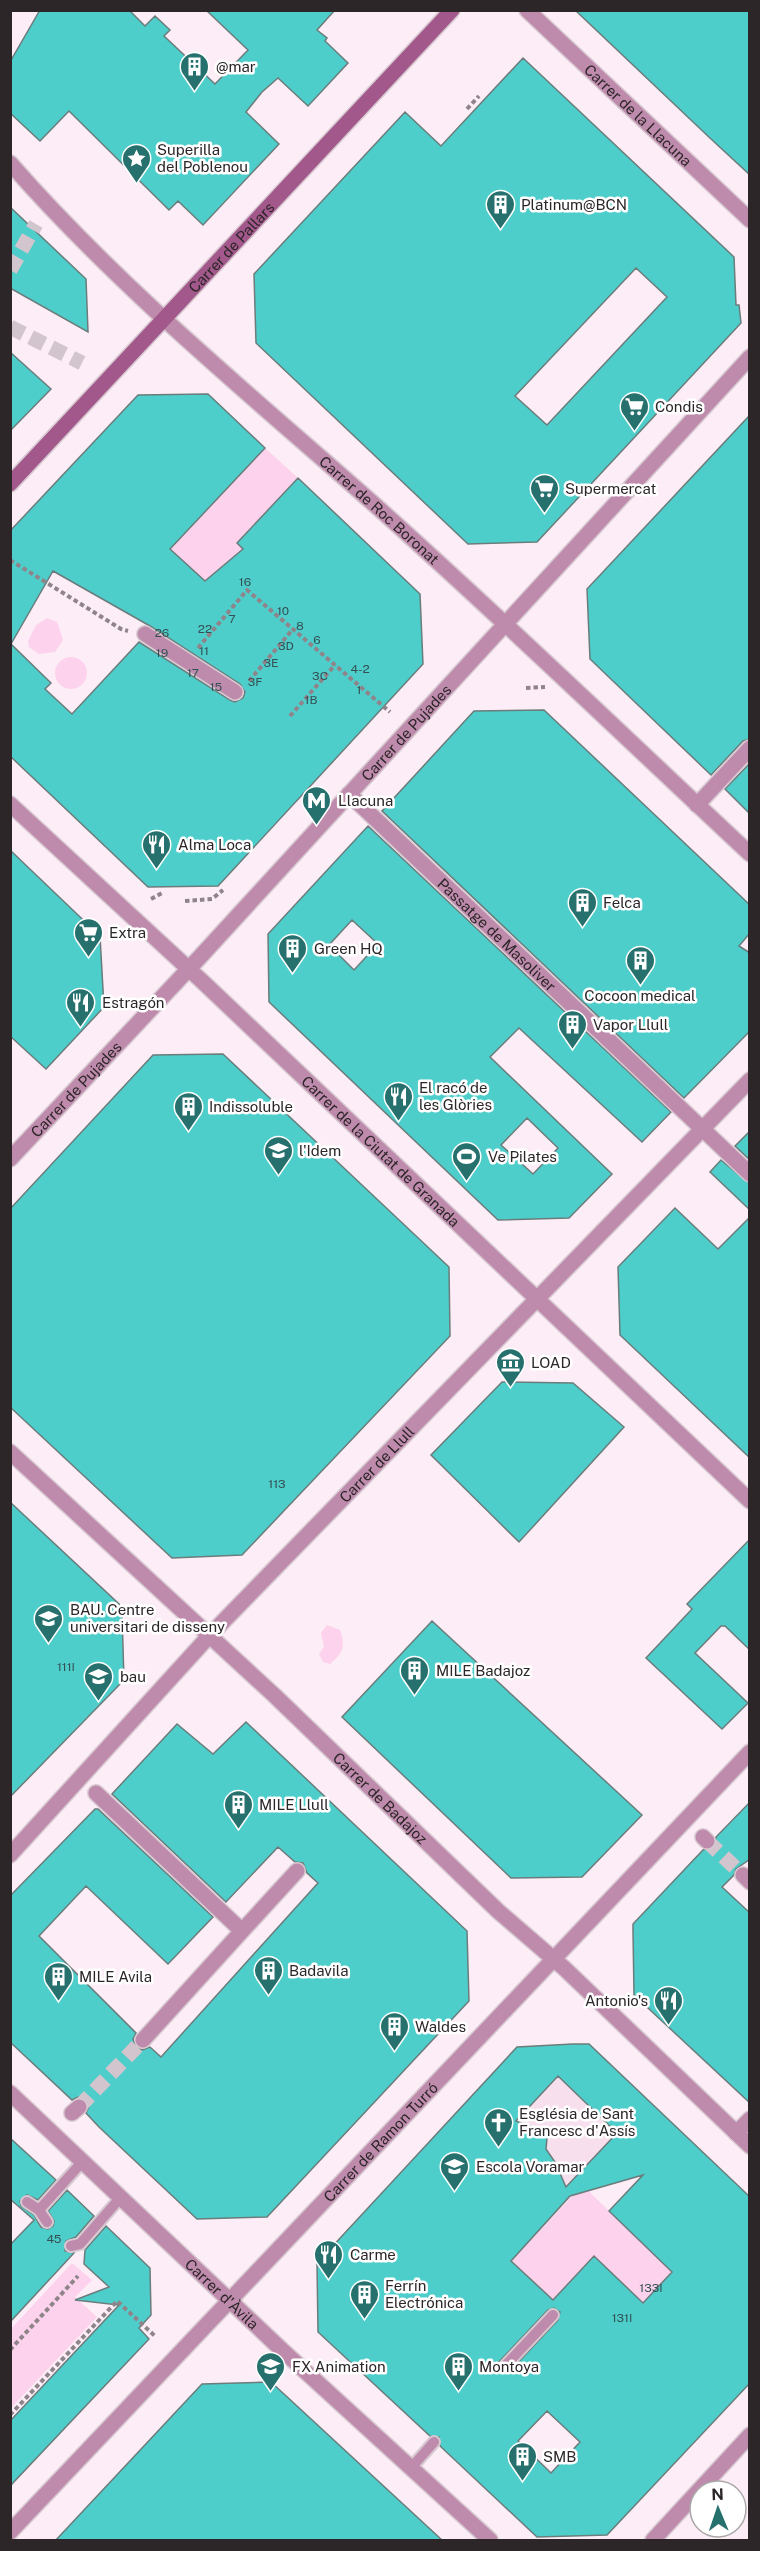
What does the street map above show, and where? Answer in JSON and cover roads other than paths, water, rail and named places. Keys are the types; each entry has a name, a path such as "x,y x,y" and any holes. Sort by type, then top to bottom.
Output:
{"main road":[{"name":"Carrer de Pallars","path":"10,484 452,10"}],"street":[{"name":"Carrer de la Llacuna","path":"527,10 750,220"},
{"name":"Carrer de Roc Boronat","path":"10,164 44,202 164,318 504,623 750,854"},
{"name":"Carrer de Pujades","path":"10,1159 189,969 750,357"},
{"path":"145,634 240,690"},
{"path":"697,804 750,748"},
{"name":"Passatge de Masoliver","path":"349,794 750,1174"},
{"name":"Carrer de la Ciutat de Granada","path":"10,804 189,969 750,1501"},
{"name":"Carrer de Llull","path":"10,1855 210,1635 750,1080"},
{"name":"Carrer de Badajoz","path":"10,1452 210,1635 498,1911 554,1960 750,2146"},
{"name":"Carrer de Ramon Turró","path":"10,2532 750,1752"},
{"path":"96,1793 242,1931"},
{"path":"143,2040 297,1871"},
{"name":"Carrer d'Àvila","path":"10,2093 410,2469 490,2541"},
{"path":"736,2133 750,2119"},
{"path":"653,2541 750,2435"}],"lane":[{"path":"39,2210 83,2161"},
{"path":"71,2246 80,2244 121,2197"},
{"path":"27,2202 39,2210 47,2222"},
{"path":"504,2367 553,2315"},
{"path":"410,2469 434,2442"}],"tunnel":[{"path":"10,270 36,224"},
{"path":"10,327 82,363"},
{"path":"707,1841 743,1875"},
{"path":"79,2107 143,2040"}],"place":[{"name":"@mar","path":"195,92"},
{"name":"Superilla del Poblenou","path":"136,184"},
{"name":"Platinum@BCN","path":"500,230"},
{"name":"Condis","path":"634,432"},
{"name":"Supermercat","path":"544,514"},
{"name":"Llacuna","path":"317,826"},
{"name":"Alma Loca","path":"157,870"},
{"name":"Felca","path":"582,928"},
{"name":"Extra","path":"88,958"},
{"name":"Green HQ","path":"293,974"},
{"name":"Cocoon medical","path":"640,986"},
{"name":"Estragón","path":"81,1028"},
{"name":"Vapor Llull","path":"572,1050"},
{"name":"El racó de les Glòries","path":"398,1122"},
{"name":"Indissoluble","path":"188,1132"},
{"name":"l'Idem","path":"278,1176"},
{"name":"Ve Pilates","path":"467,1182"},
{"name":"LOAD","path":"510,1388"},
{"name":"BAU. Centre universitari de disseny","path":"49,1644"},
{"name":"MILE Badajoz","path":"415,1696"},
{"name":"bau","path":"99,1702"},
{"name":"MILE Llull","path":"238,1830"},
{"name":"Badavila","path":"268,1996"},
{"name":"MILE Avila","path":"58,2002"},
{"name":"Antonio's","path":"669,2026"},
{"name":"Waldes","path":"394,2052"},
{"name":"Església de Sant Francesc d'Assís","path":"498,2148"},
{"name":"Escola Voramar","path":"455,2192"},
{"name":"Carme","path":"329,2280"},
{"name":"Ferrín Electrónica","path":"364,2320"},
{"name":"FX Animation","path":"271,2392"},
{"name":"Montoya","path":"458,2392"},
{"name":"SMB","path":"522,2482"}]}
